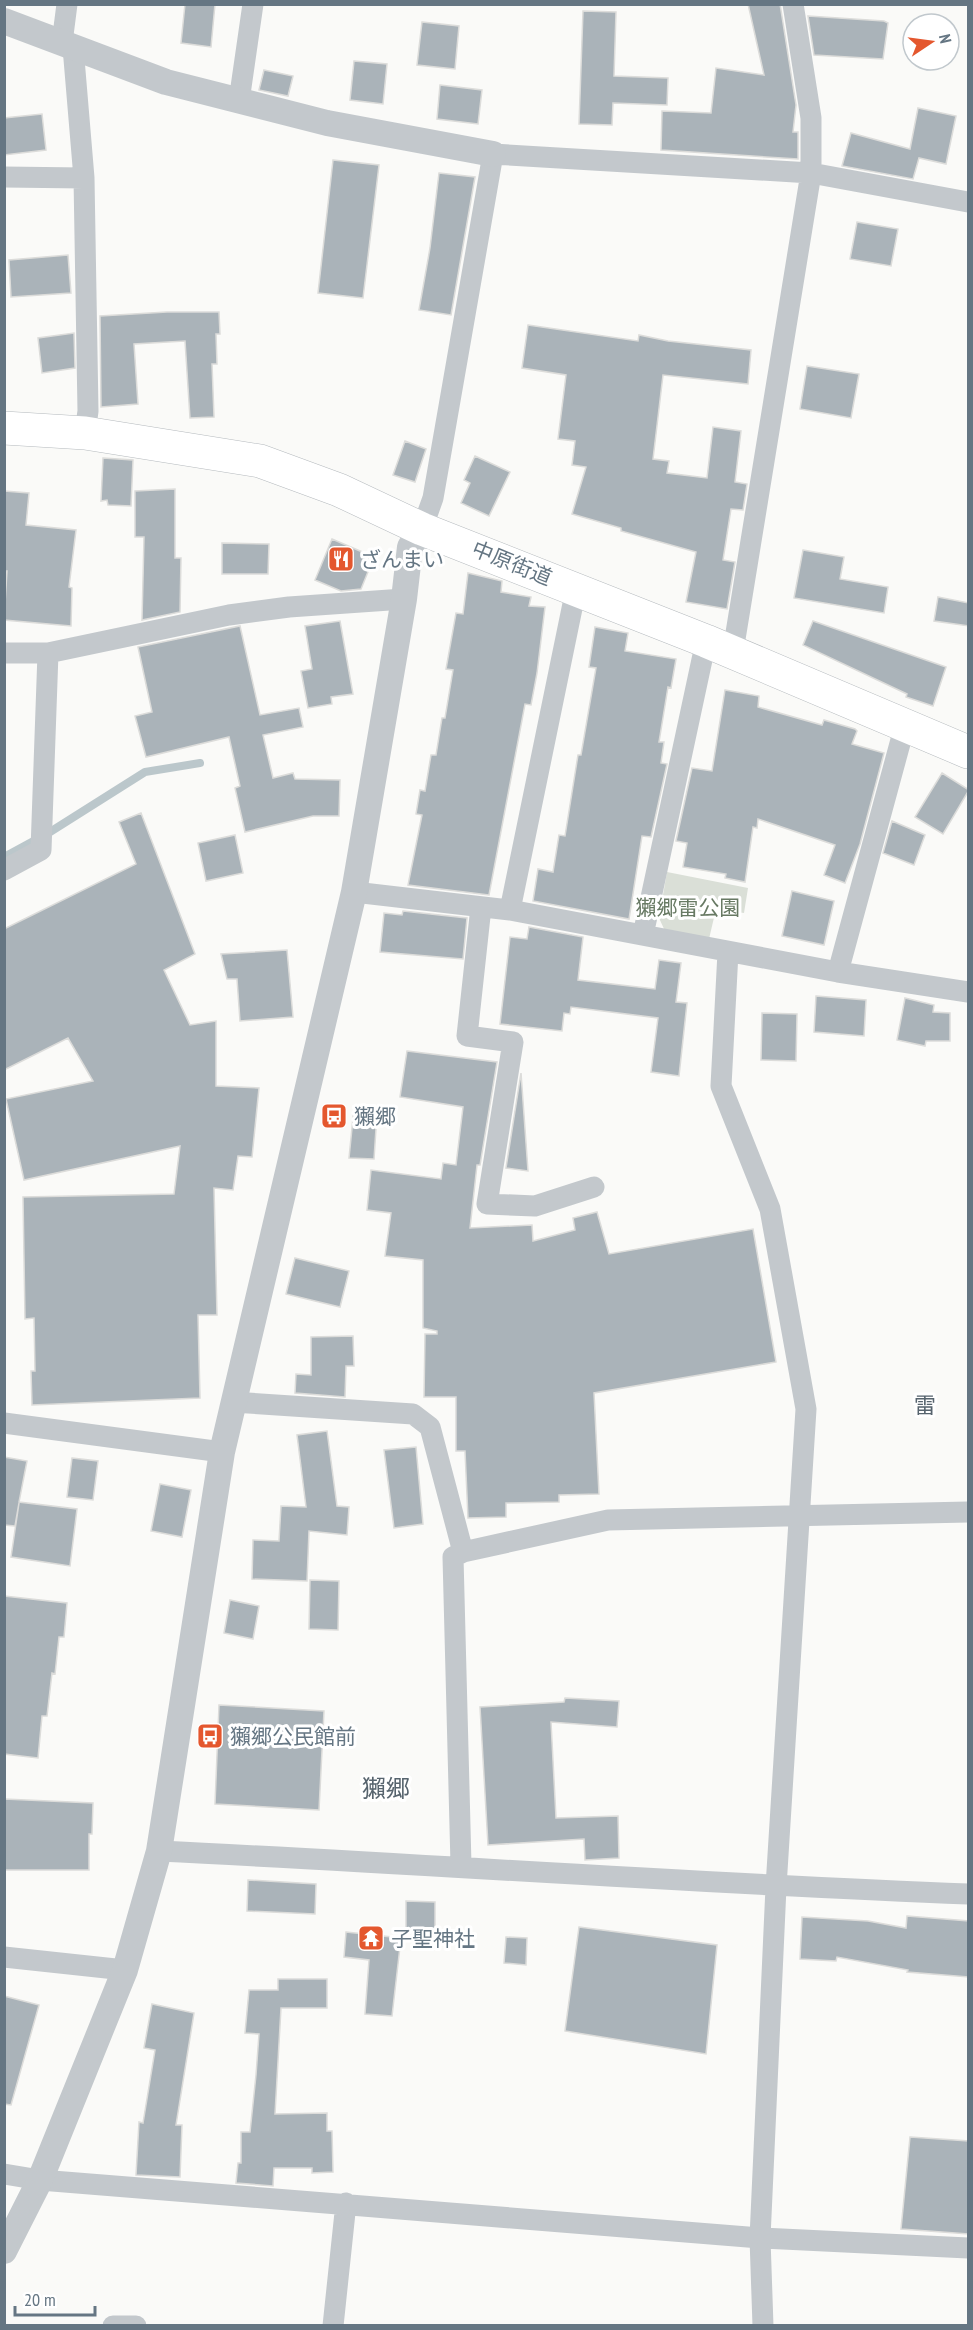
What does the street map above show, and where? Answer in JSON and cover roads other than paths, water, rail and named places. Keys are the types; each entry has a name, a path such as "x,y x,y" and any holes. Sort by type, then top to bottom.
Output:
{"main road":[{"name":"中原街道","path":"4,428 85,433 260,461 339,490 422,530 718,646 969,752"}],"street":[{"path":"67,4 68,45 84,178 88,411 85,433"},
{"path":"239,101 253,4"},
{"path":"642,935 718,646 735,639 811,173 811,118 793,4"},
{"path":"4,21 166,82 327,123 493,154 811,173 969,202"},
{"path":"4,2252 40,2180 125,1970 159,1851 222,1452 354,892 404,599 410,547 422,530 433,498 493,154"},
{"path":"4,177 84,178"},
{"path":"510,910 576,589"},
{"path":"4,653 48,653 229,615 289,607 404,599"},
{"path":"4,870 41,850 48,653"},
{"path":"838,972 905,725"},
{"path":"354,892 510,910 838,972 969,992"},
{"path":"481,907 468,1036 513,1042 487,1204 535,1206 594,1187"},
{"path":"728,952 721,1086 770,1209 806,1409 776,1887 760,2238 763,2325"},
{"path":"232,1402 413,1414 430,1427 463,1552"},
{"path":"4,1423 222,1452"},
{"path":"461,1865 453,1557 463,1552 608,1520 969,1512"},
{"path":"159,1851 461,1865 776,1887 969,1894"},
{"path":"4,1957 125,1970"},
{"path":"4,2174 40,2180 760,2238 969,2248"},
{"path":"333,2325 346,2203"},
{"path":"113,2325 136,2325"}],"waterway":[{"path":"4,857 50,832 145,772 200,763"}],"place":[{"name":"ざんまい","path":"341,559"},
{"name":"獺郷","path":"334,1116"},
{"name":"獺郷公民館前","path":"210,1736"},
{"name":"子聖神社","path":"371,1938"}],"district":[{"name":"雷","path":"925,1405"},
{"name":"獺郷","path":"386,1788"}],"park label":[{"name":"獺郷雷公園","path":"688,907"}]}
